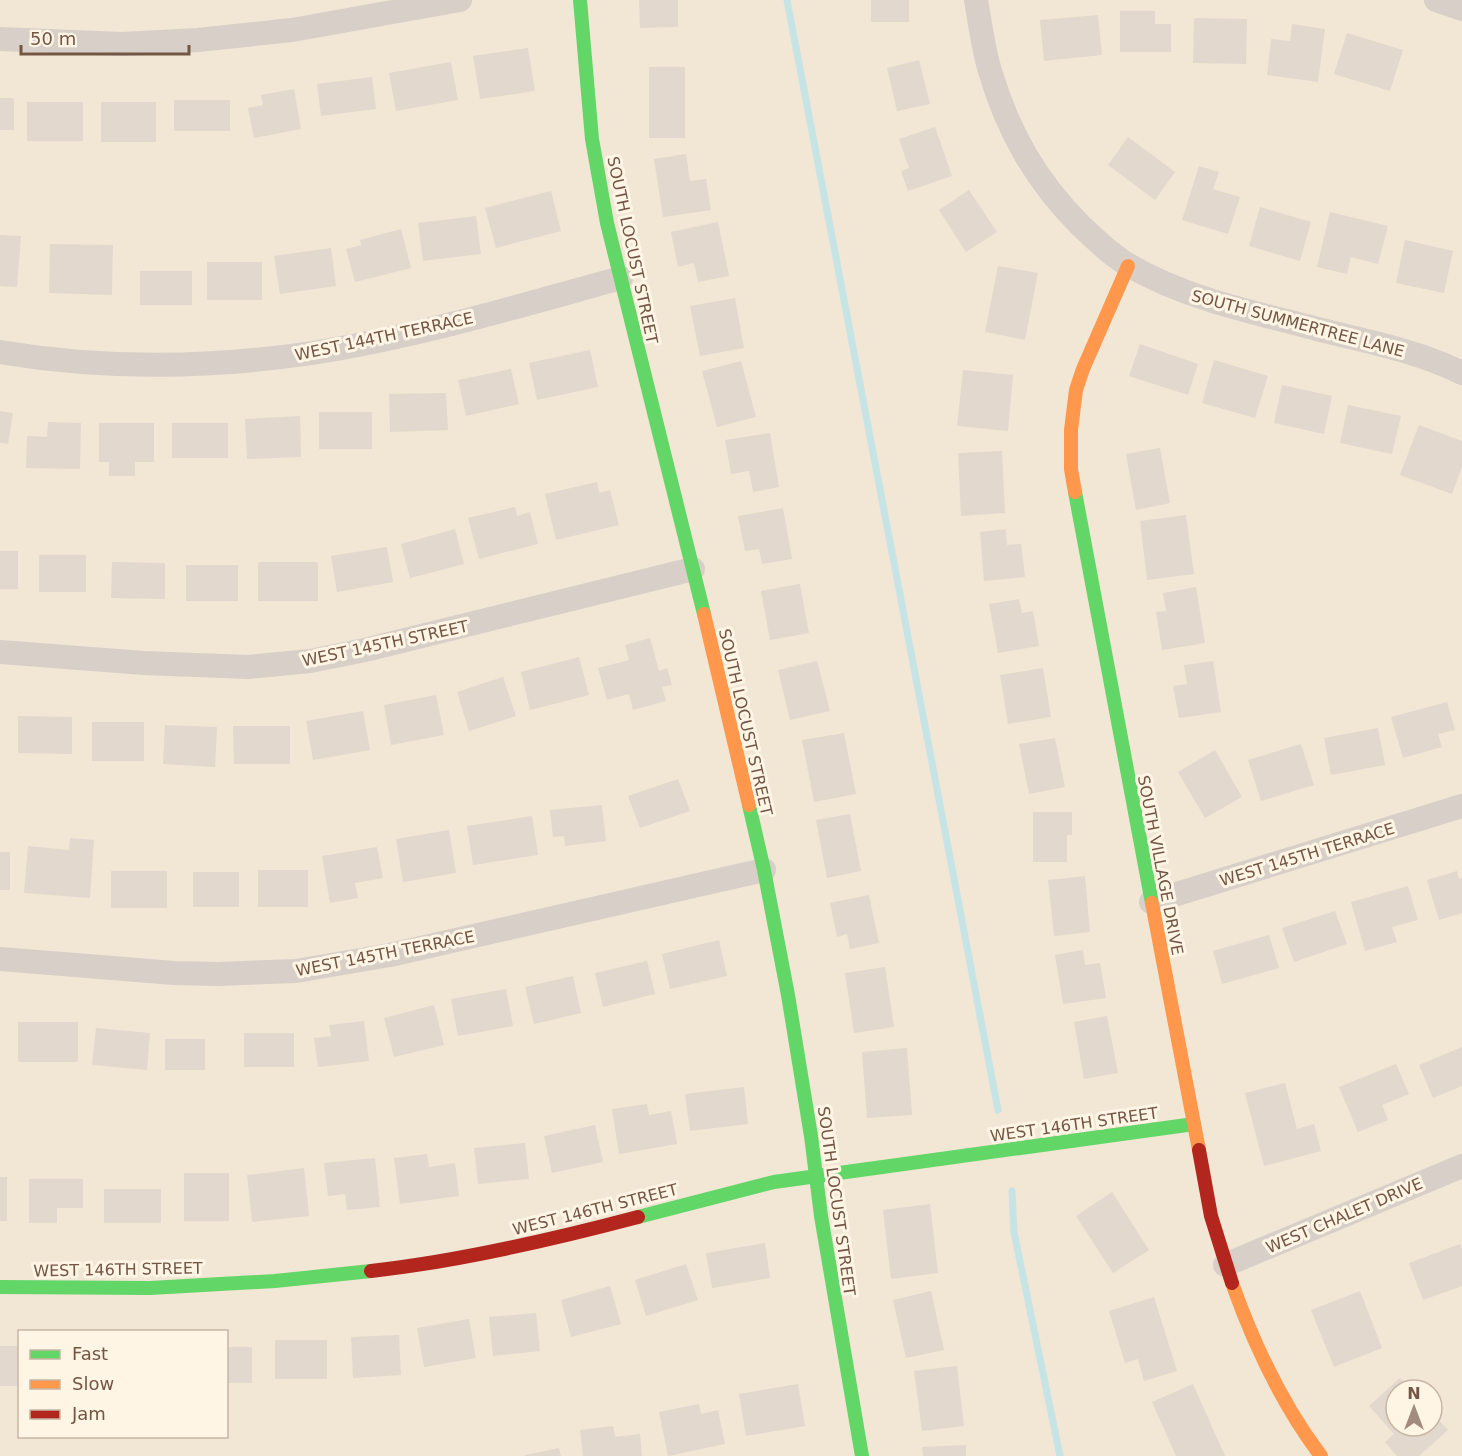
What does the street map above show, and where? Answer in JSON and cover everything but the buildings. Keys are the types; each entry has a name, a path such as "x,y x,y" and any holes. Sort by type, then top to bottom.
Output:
{"street":[{"path":"0,39 122,44 198,40 291,30 460,0"},
{"name":"SOUTH LOCUST STREET","path":"580,0 592,139 607,223 693,569 764,870 788,995 821,1216 862,1456"},
{"name":"SOUTH SUMMERTREE LANE","path":"976,0 990,69 1007,121 1029,163 1062,207 1128,266 1196,297 1405,352 1449,366 1462,373"},
{"path":"1436,0 1462,9"},
{"name":"SOUTH VILLAGE DRIVE","path":"1128,266 1076,390 1071,430 1071,469 1211,1216 1225,1265 1265,1365 1293,1414 1321,1456"},
{"name":"WEST 144TH TERRACE","path":"0,352 122,364 193,364 262,359 378,340 520,306 621,278"},
{"name":"WEST 145TH STREET","path":"0,652 144,663 248,667 310,661 365,650 693,569"},
{"name":"WEST 145TH TERRACE","path":"1151,902 1462,806"},
{"name":"WEST 145TH TERRACE","path":"0,959 174,973 296,971 390,955 764,870"},
{"name":"WEST 146TH STREET","path":"0,1287 150,1288 275,1281 378,1270 474,1255 578,1233 774,1182 1194,1124"},
{"name":"WEST CHALET DRIVE","path":"1225,1265 1462,1166"}],"shaded area":[{"path":"0,0 1462,0 1462,1456 0,1456"}],"waterway":[{"path":"787,0 998,1110"},
{"path":"1012,1191 1014,1232 1060,1456"}],"traffic: fast":[{"path":"580,0 592,139 607,223 704,614"},
{"path":"1075,492 1152,903"},
{"path":"749,805 788,995 811,1136 821,1216 862,1456"},
{"path":"638,1217 774,1182 1194,1124"},
{"path":"0,1287 150,1288 275,1281 371,1271"}],"traffic: slow":[{"path":"1075,492 1071,469 1071,430 1076,390 1128,266"},
{"path":"704,614 749,805"},
{"path":"1152,903 1199,1150"},
{"path":"1232,1283 1270,1373 1293,1415 1321,1456"}],"traffic: jam":[{"path":"1199,1150 1211,1216 1232,1283"},
{"path":"371,1271 438,1262 506,1249 638,1217"}]}
